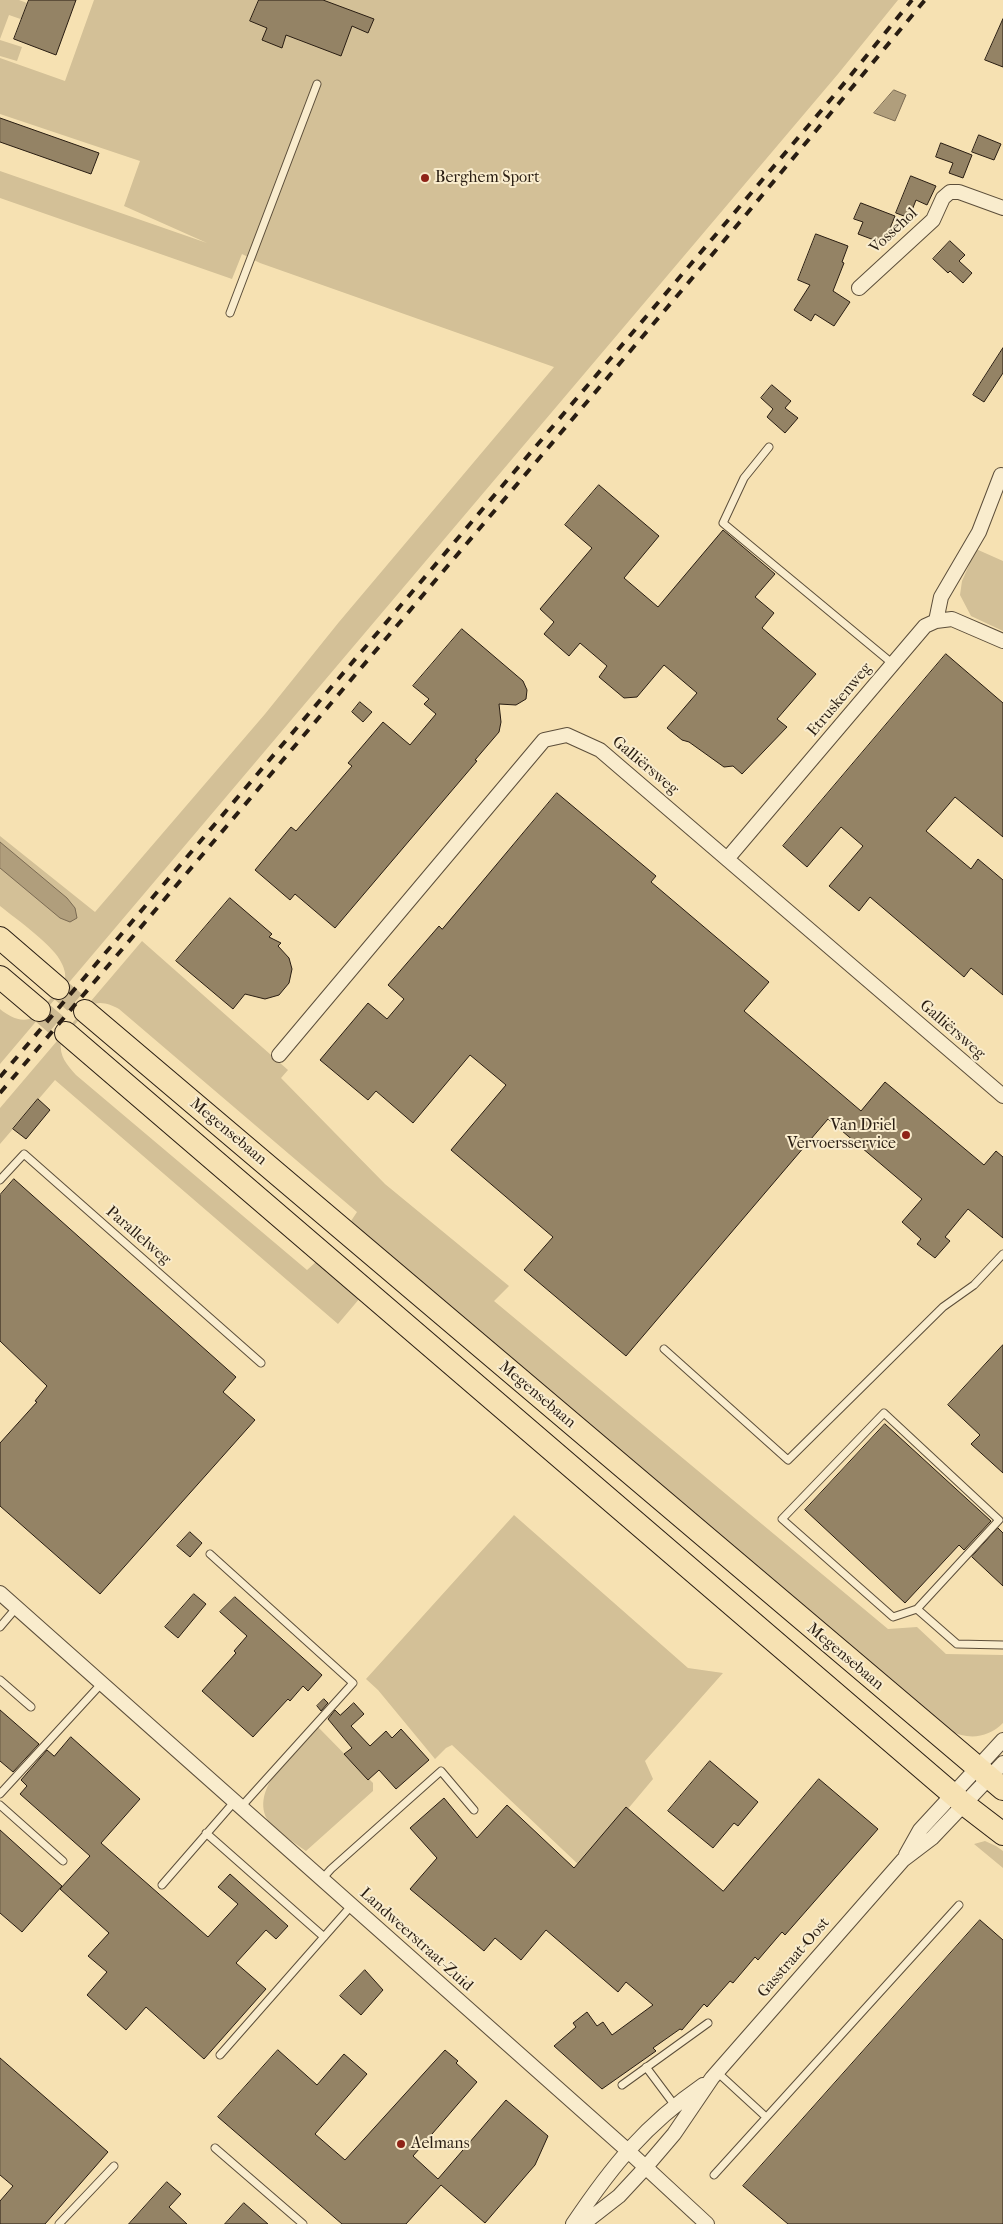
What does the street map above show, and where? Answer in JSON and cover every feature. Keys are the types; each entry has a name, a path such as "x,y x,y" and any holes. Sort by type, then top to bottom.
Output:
{"main road":[{"path":"0,938 58,988"},
{"path":"0,977 39,1010"},
{"name":"Megensebaan","path":"85,1011 993,1774"},
{"name":"Megensebaan","path":"66,1034 958,1799 1003,1834"}],"street":[{"name":"Vossehol","path":"859,288 932,220 943,198 950,192 959,192 1003,208"},
{"path":"1001,475 979,532 941,597 936,621 952,619 1003,641"},
{"name":"Etruskenweg","path":"727,859 926,626 936,621"},
{"name":"Galliërsweg","path":"279,1055 544,740 567,735 600,750 1003,1096"},
{"name":"Landweerstraat-Zuid","path":"0,1593 627,2150 707,2224"},
{"name":"Gasstraat-Oost","path":"583,2224 619,2196 645,2168 674,2134 715,2075 903,1860 932,1838 958,1799 993,1774 1003,1740"},
{"name":"Gasstraat-Oost","path":"573,2224 602,2180 627,2150 674,2105 715,2075"}],"lane":[{"path":"230,313 317,84"},
{"path":"770,447 744,478 723,523 893,664"},
{"name":"Parallelweg","path":"0,1180 24,1154 261,1363"},
{"path":"664,1349 788,1460 943,1307 974,1285 1003,1254"},
{"path":"884,1413 999,1520 917,1609 893,1617 782,1519 884,1413"},
{"path":"162,1885 206,1833 238,1804 353,1682 210,1554"},
{"path":"0,1627 17,1607"},
{"path":"917,1609 957,1644 1003,1645"},
{"path":"0,1680 31,1707"},
{"path":"0,1794 102,1683"},
{"path":"322,1879 441,1771 474,1810"},
{"path":"0,1805 63,1861"},
{"path":"206,1833 324,1937"},
{"path":"220,2054 352,1905"},
{"path":"714,2175 959,1905"},
{"path":"622,2085 708,2023"},
{"path":"646,2067 684,2118"},
{"path":"715,2075 766,2118"},
{"path":"215,2148 303,2224"},
{"path":"59,2224 114,2166"}],"shaded area":[{"path":"0,0 19,0 59,15 55,31 9,15 0,39"},
{"name":"Berghem Sport","path":"94,0 898,0 838,74 0,1064 0,1009 17,1019 29,1019 37,1013 63,983 65,971 52,949 0,906 0,836 95,912 265,714 339,622 554,367 260,263 242,254 232,279 0,198 0,171 207,243 124,206 140,161 0,114 0,58 65,81"},
{"path":"0,40 22,47 17,61 0,56"},
{"path":"894,90 906,95 895,121 874,113"},
{"path":"976,549 1003,561 1003,631 971,616 960,595 962,581"},
{"path":"0,842 67,898 75,908 77,918 70,922 60,918 0,868"},
{"path":"142,941 288,1070 281,1078 385,1184 509,1286 494,1301 888,1629 917,1627 946,1654 1003,1655 1003,1723 991,1732 978,1736 964,1736 950,1731 349,1224 357,1212 119,1009 104,1003 90,1006 61,1042 62,1056 67,1064 76,1075 307,1270 317,1261 360,1298 338,1324 55,1080 0,1144 0,1108"},
{"path":"514,1515 688,1668 723,1673 645,1761 653,1779 580,1866 452,1745 435,1759 378,1690 366,1679"},
{"path":"318,1727 373,1783 373,1791 306,1851 270,1823 263,1806 270,1781 289,1757"},
{"path":"985,1841 1003,1851 1003,1868 974,1844"}],"building":[{"path":"29,0 76,0 56,55 14,39"},
{"path":"259,0 323,0 374,19 368,33 352,26 341,56 286,35 282,48 262,40 267,28 250,21"},
{"path":"1003,19 1003,67 985,60"},
{"path":"0,118 99,153 91,174 0,142"},
{"path":"979,135 1001,144 994,160 972,152"},
{"path":"941,143 972,155 963,178 949,173 953,163 936,157"},
{"path":"911,176 936,186 927,205 916,200 909,218 896,213"},
{"path":"861,203 895,216 885,241 882,243 858,234 863,222 854,219"},
{"path":"816,234 848,246 842,262 844,263 833,291 850,302 834,326 815,314 811,321 794,310 810,285 798,280"},
{"path":"950,241 965,255 959,261 972,273 963,283 950,271 948,273 933,259"},
{"path":"1003,348 1003,373 984,402 973,395"},
{"path":"772,385 791,401 785,408 798,418 785,433 767,417 773,409 761,398"},
{"path":"599,485 659,536 624,578 658,607 723,530 775,574 755,597 774,613 762,628 816,674 777,719 787,727 742,774 733,766 724,767 667,728 697,693 664,665 637,697 624,698 599,677 607,666 580,643 569,656 544,634 554,622 540,609 592,548 565,525"},
{"path":"462,629 523,681 527,690 526,699 516,705 499,704 501,722 499,732 475,760 477,761 335,928 295,894 290,900 255,870 291,827 296,831 352,766 348,763 383,722 410,745 436,714 424,704 429,699 413,686"},
{"path":"946,654 1003,703 1003,837 955,797 926,831 971,869 978,859 1003,880 1003,995 971,968 964,977 870,897 859,911 829,886 863,846 841,827 807,867 783,846"},
{"path":"360,702 372,712 363,722 352,712"},
{"path":"557,793 656,876 651,882 769,982 744,1011 861,1111 885,1082 984,1165 996,1151 1003,1157 1003,1238 968,1209 945,1237 950,1241 935,1258 917,1244 921,1239 902,1222 922,1199 828,1119 626,1356 524,1270 553,1237 451,1150 506,1085 470,1055 413,1123 376,1091 368,1100 320,1060 368,1003 387,1019 404,999 388,985 439,926 442,929"},
{"path":"230,898 272,934 269,937 281,943 278,946 289,958 292,969 289,983 279,995 265,999 245,994 233,1009 176,961"},
{"path":"38,1099 50,1110 26,1139 13,1129"},
{"path":"14,1179 236,1377 223,1392 255,1420 100,1594 0,1506 0,1443 37,1402 35,1401 47,1386 0,1341 0,1195"},
{"path":"1003,1345 1003,1473 971,1444 980,1435 948,1405"},
{"path":"885,1424 991,1521 964,1550 959,1545 905,1603 805,1510"},
{"path":"998,1528 1003,1533 1003,1586 972,1557"},
{"path":"190,1532 202,1543 190,1557 177,1546"},
{"path":"194,1594 206,1604 178,1638 165,1627"},
{"path":"235,1597 322,1675 308,1691 303,1686 290,1701 288,1699 253,1737 202,1691 236,1653 234,1651 247,1636 220,1612"},
{"path":"324,1699 328,1703 321,1711 317,1706"},
{"path":"354,1703 364,1714 351,1726 370,1746 386,1731 392,1738 401,1729 429,1760 396,1789 379,1770 368,1780 344,1754 352,1748 328,1719 335,1710 340,1715"},
{"path":"0,1710 39,1744 13,1772 0,1761"},
{"path":"71,1737 140,1799 101,1843 208,1937 238,1904 218,1887 230,1874 288,1926 276,1939 266,1930 236,1963 266,1989 204,2059 146,2007 126,2030 87,1995 107,1972 88,1956 109,1933 60,1889 90,1856 20,1794 27,1786 21,1780 47,1750 54,1756"},
{"path":"710,1761 758,1802 738,1826 734,1823 713,1848 668,1811"},
{"path":"819,1779 878,1829 785,1935 782,1932 758,1960 755,1957 733,1983 730,1981 707,2007 704,2004 682,2030 680,2029 653,2048 656,2051 602,2089 554,2046 576,2027 573,2023 587,2012 597,2026 603,2022 612,2035 653,2005 626,1982 618,1992 546,1930 521,1960 495,1938 484,1951 410,1889 437,1858 410,1828 444,1798 477,1838 507,1805 574,1868 626,1807 723,1891"},
{"path":"0,1830 62,1886 22,1932 0,1913"},
{"path":"980,1920 1003,1940 1003,2224 788,2224 743,2186"},
{"path":"365,1970 383,1990 361,2015 340,1996"},
{"path":"278,2050 317,2085 344,2054 367,2074 315,2134 345,2160 445,2050 477,2082 413,2156 438,2179 506,2100 548,2136 535,2165 485,2223 441,2185 406,2224 342,2224 218,2117"},
{"path":"0,2058 108,2152 45,2224 0,2224 0,2201 13,2186 0,2175"},
{"path":"167,2182 181,2194 169,2207 187,2224 129,2224"},
{"path":"244,2203 268,2224 225,2224"}],"tunnel":[{"path":"58,988 85,1011"},
{"path":"39,1010 66,1033"}],"railway":[{"path":"0,1077 837,92 912,0"},
{"path":"0,1093 739,223 925,0"}],"place":[{"name":"Berghem Sport","path":"425,178"},
{"name":"Van Driel Vervoersservice","path":"906,1135"},
{"name":"Aelmans","path":"401,2144"}]}
